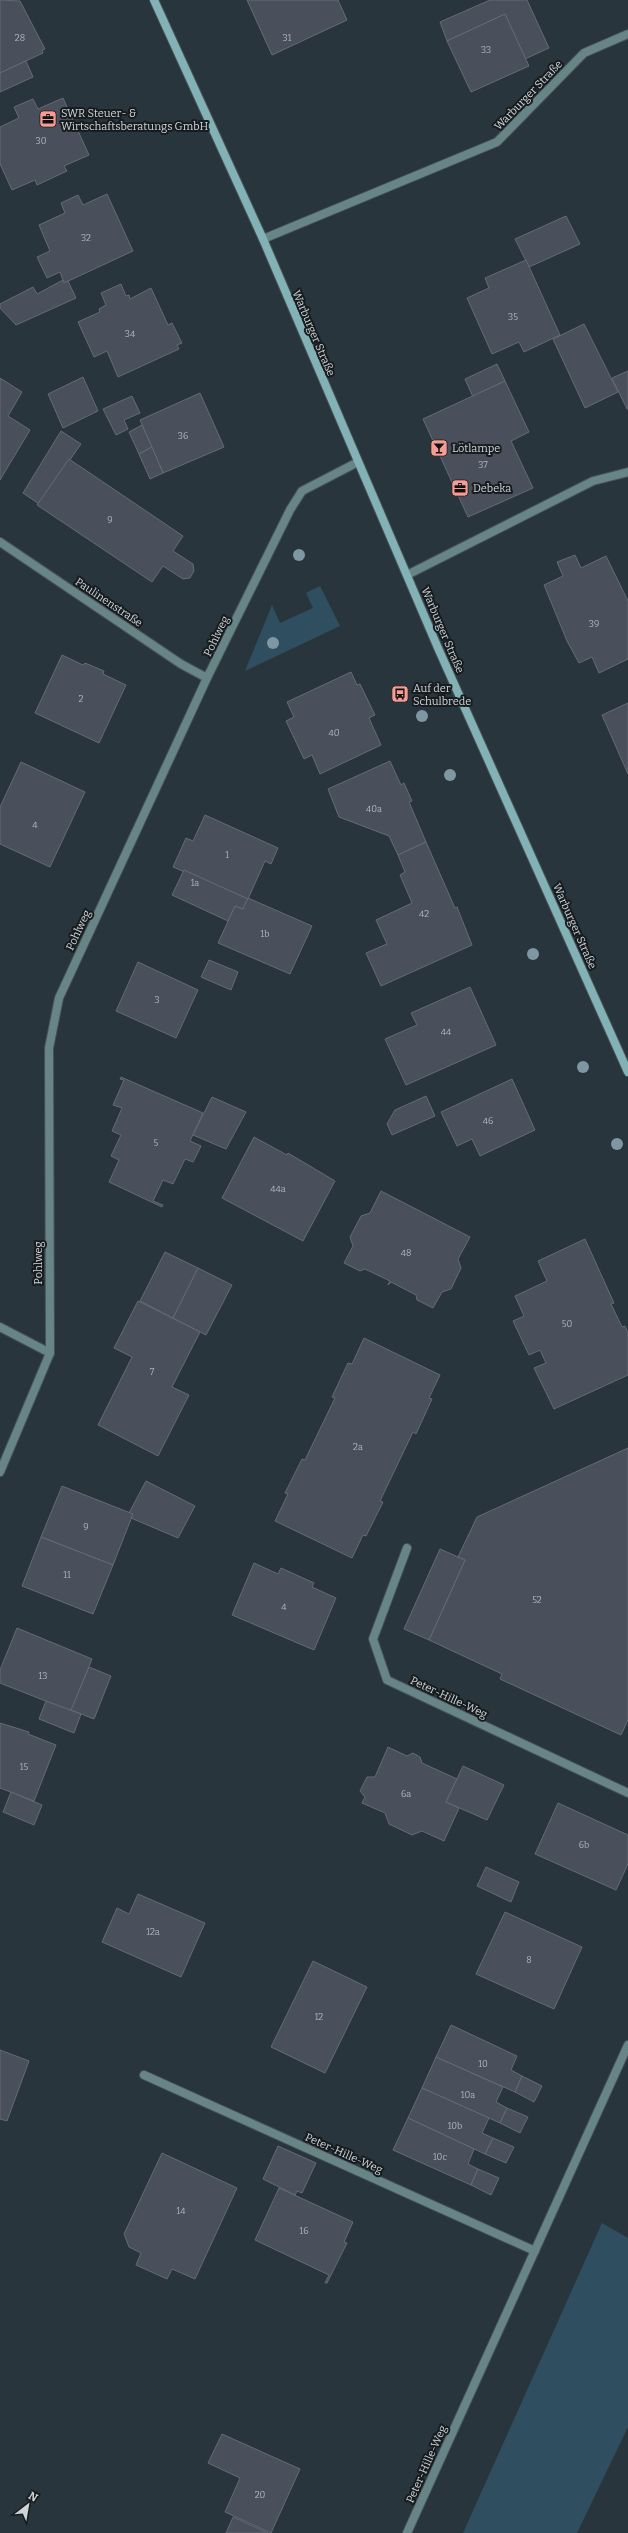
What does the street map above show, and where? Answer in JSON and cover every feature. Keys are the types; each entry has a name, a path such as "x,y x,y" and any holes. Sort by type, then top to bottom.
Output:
{"main road":[{"name":"Warburger Straße","path":"154,0 263,239 438,648 628,1072"}],"street":[{"name":"Warburger Straße","path":"263,239 497,142 584,53 628,34"},
{"name":"Pohlweg","path":"0,1472 50,1353 49,1048 59,998 207,678 290,510 302,491 358,462"},
{"path":"407,575 593,481 628,472"},
{"name":"Paulinenstraße","path":"0,542 181,664 207,678"},
{"path":"0,1327 50,1353"},
{"name":"Peter-Hille-Weg","path":"407,1548 373,1640 387,1680 628,1793"},
{"name":"Peter-Hille-Weg","path":"407,2533 628,2045"},
{"name":"Peter-Hille-Weg","path":"144,2075 535,2251"}],"shaded area":[{"path":"320,586 340,626 245,671 272,605 280,623 313,608 306,593"},
{"path":"602,2223 628,2238 628,2427 577,2533 463,2533"}],"building":[{"path":"0,0 20,1 45,49 42,50 43,53 0,73"},
{"path":"247,0 338,0 347,20 272,55"},
{"path":"490,0 527,0 549,48 525,59 505,14 447,41 440,22"},
{"path":"505,14 529,66 471,92 447,41"},
{"path":"26,61 33,77 0,92 0,73"},
{"path":"63,98 89,155 64,166 67,171 37,185 35,180 12,190 0,164 0,127 19,118 14,107 33,99 38,109"},
{"path":"107,194 133,251 64,283 60,272 47,278 37,257 50,251 39,225 65,213 61,203 78,195 83,205"},
{"path":"566,216 580,244 529,267 515,239"},
{"path":"526,260 560,335 524,352 519,342 492,354 467,298 489,288 485,278"},
{"path":"63,280 64,283 68,281 76,298 16,325 0,308 0,304 33,287 37,294"},
{"path":"121,284 126,296 129,295 130,299 151,288 168,325 172,323 182,343 177,345 179,349 118,377 107,351 94,357 78,322 100,312 99,309 106,305 101,293"},
{"path":"584,324 618,392 585,408 553,339"},
{"path":"497,364 505,381 473,397 465,379"},
{"path":"628,371 628,409 627,409 612,378"},
{"path":"83,377 98,411 63,428 48,394"},
{"path":"0,378 22,392 8,416 30,430 0,480"},
{"path":"505,381 529,432 511,441 533,488 468,517 423,419"},
{"path":"200,393 224,447 163,473 140,420"},
{"path":"132,396 140,413 124,420 128,429 116,435 103,409"},
{"path":"142,425 152,447 139,454 129,432"},
{"path":"61,431 81,444 39,504 23,493"},
{"path":"152,447 163,473 150,479 139,454"},
{"path":"69,459 183,536 173,551 193,564 194,571 190,578 183,579 163,566 152,582 37,505"},
{"path":"575,555 581,568 606,556 628,601 628,659 599,673 592,657 579,663 567,641 544,585 563,576 557,562"},
{"path":"62,655 83,665 85,663 104,671 103,674 126,685 99,743 35,713"},
{"path":"351,672 357,685 360,684 375,715 369,718 381,745 320,774 312,755 304,759 286,721 294,717 287,702"},
{"path":"628,703 628,774 602,715"},
{"path":"390,761 401,785 404,783 412,801 409,802 426,842 398,855 389,836 339,817 328,789"},
{"path":"21,762 85,792 50,867 0,844 0,807"},
{"path":"205,815 278,848 271,864 265,861 248,899 173,867 186,838 193,841"},
{"path":"426,842 455,908 457,907 472,945 381,986 366,953 387,944 376,920 412,903 400,875 405,872 398,855"},
{"path":"184,870 248,899 243,909 235,906 228,921 172,895"},
{"path":"248,898 312,926 290,974 218,943 235,906 243,909"},
{"path":"209,960 238,972 231,990 201,977"},
{"path":"138,962 198,990 176,1038 116,1011"},
{"path":"470,987 496,1045 406,1085 385,1039 417,1025 411,1013"},
{"path":"121,1077 203,1113 190,1141 201,1146 193,1162 185,1159 173,1184 163,1180 153,1201 163,1205 162,1207 109,1182 119,1160 111,1156 121,1135 112,1131 122,1108 113,1105 124,1080 120,1079"},
{"path":"512,1079 535,1130 480,1156 472,1139 457,1146 441,1112"},
{"path":"426,1096 435,1116 392,1135 387,1124 395,1110"},
{"path":"212,1097 246,1112 226,1149 193,1135"},
{"path":"254,1137 287,1155 288,1153 335,1181 303,1241 222,1198"},
{"path":"381,1191 470,1237 458,1259 461,1268 451,1289 442,1292 433,1308 417,1300 416,1295 391,1282 388,1285 390,1281 365,1269 360,1271 344,1263 353,1246 350,1237 361,1216 370,1213"},
{"path":"585,1239 614,1303 611,1304 622,1327 625,1326 628,1333 628,1375 554,1409 534,1368 546,1363 540,1350 529,1355 513,1321 524,1316 515,1296 547,1281 538,1261"},
{"path":"165,1252 198,1268 173,1318 140,1301"},
{"path":"198,1268 232,1285 206,1335 173,1318"},
{"path":"138,1301 200,1332 172,1387 189,1395 158,1456 98,1425 132,1357 114,1348"},
{"path":"364,1338 440,1375 429,1398 432,1399 416,1434 413,1432 380,1501 383,1502 366,1536 363,1535 352,1558 275,1521 288,1494 285,1493 302,1459 305,1460 335,1398 332,1397 348,1363 352,1364"},
{"path":"628,1448 628,1720 621,1735 500,1679 502,1674 429,1640 465,1560 458,1557 477,1517"},
{"path":"146,1481 195,1506 178,1538 131,1518 133,1514 129,1513"},
{"path":"62,1486 133,1514 113,1565 41,1537"},
{"path":"41,1537 113,1565 93,1614 22,1586"},
{"path":"440,1549 465,1560 429,1640 404,1629"},
{"path":"254,1563 278,1574 281,1568 314,1583 312,1587 336,1598 314,1650 232,1615"},
{"path":"17,1628 92,1659 71,1711 0,1683 0,1670"},
{"path":"89,1667 111,1676 94,1719 71,1710"},
{"path":"46,1701 81,1714 74,1733 39,1719"},
{"path":"0,1723 29,1732 28,1734 56,1745 34,1801 0,1788"},
{"path":"388,1747 407,1756 413,1753 420,1757 422,1763 457,1779 446,1802 459,1808 444,1841 422,1831 412,1835 389,1824 385,1813 362,1803 365,1797 360,1791 367,1777 375,1777"},
{"path":"463,1766 504,1785 487,1820 446,1802"},
{"path":"11,1792 42,1805 34,1825 3,1812"},
{"path":"558,1803 628,1835 628,1864 616,1890 535,1854"},
{"path":"486,1867 519,1882 511,1902 477,1886"},
{"path":"138,1894 205,1923 181,1977 102,1942 117,1908 129,1914"},
{"path":"505,1912 582,1947 554,2009 476,1974"},
{"path":"313,1961 367,1987 325,2073 271,2047"},
{"path":"451,2025 517,2056 511,2070 522,2076 515,2092 436,2057"},
{"path":"0,2050 29,2061 7,2121 0,2119"},
{"path":"436,2057 503,2087 496,2102 507,2108 500,2123 422,2088"},
{"path":"522,2076 542,2086 534,2102 515,2092"},
{"path":"422,2088 489,2118 482,2133 493,2138 485,2154 408,2118"},
{"path":"507,2108 528,2117 520,2133 500,2123"},
{"path":"408,2118 474,2149 468,2164 478,2169 471,2185 393,2150"},
{"path":"493,2138 514,2147 506,2163 485,2154"},
{"path":"278,2146 316,2163 302,2193 297,2191 295,2195 263,2179"},
{"path":"162,2153 237,2188 195,2279 172,2269 167,2279 136,2265 141,2253 129,2247 124,2234"},
{"path":"478,2169 499,2178 491,2195 471,2185"},
{"path":"279,2188 353,2222 344,2242 347,2243 327,2283 325,2283 329,2275 255,2240"},
{"path":"222,2434 300,2469 271,2533 225,2512 240,2478 208,2463"},
{"path":"233,2517 268,2533 226,2533"}],"place":[{"name":"SWR Steuer- & Wirtschaftsberatungs GmbH","path":"48,119"},
{"name":"Lötlampe","path":"439,448"},
{"name":"Debeka","path":"460,488"},
{"name":"Auf der Schulbrede","path":"400,694"}]}
